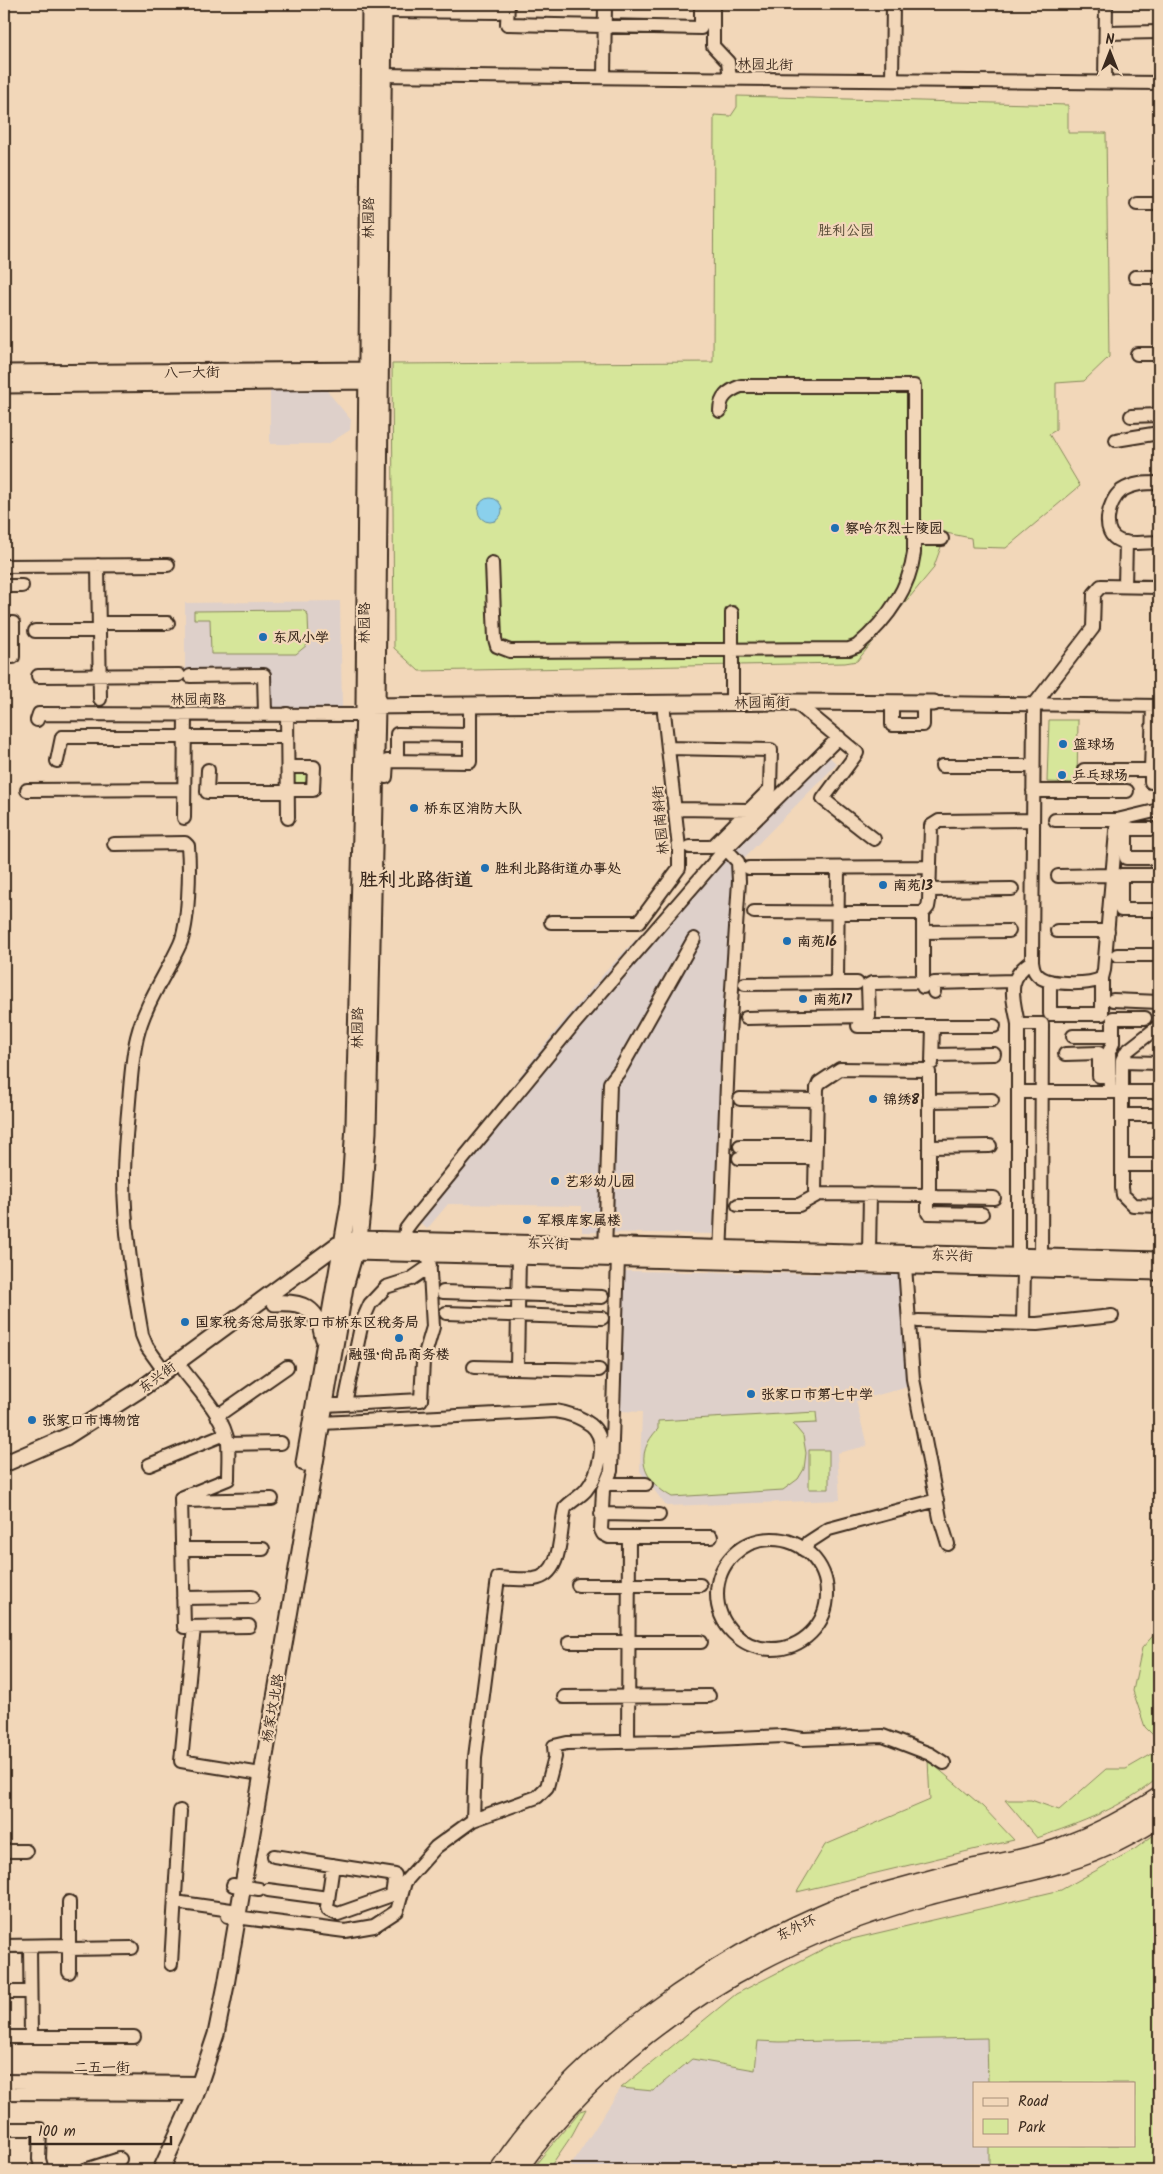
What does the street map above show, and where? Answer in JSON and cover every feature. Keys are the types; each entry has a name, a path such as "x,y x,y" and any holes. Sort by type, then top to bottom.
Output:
{"highway":[{"name":"东外环","path":"499,2170 535,2123 574,2080 676,1994 737,1956 834,1908 935,1878 1023,1859 1058,1848 1094,1834 1159,1797"},
{"name":"东外环","path":"517,2170 540,2139 580,2094 625,2051 685,2006 738,1972 799,1941 867,1914 927,1896 1062,1862 1106,1848 1159,1818"}],"main road":[{"name":"林园路","path":"349,1247 363,1202 368,1132 368,709 376,75 379,6"},
{"name":"八一大街","path":"4,373 373,376"},
{"name":"八一大街","path":"4,385 373,376"},
{"name":"林园南街","path":"368,709 663,703 928,703"},
{"name":"林园路","path":"349,1247 348,1211 354,1125 368,709"},
{"path":"318,1259 336,1236 348,1211"},
{"name":"东兴街","path":"4,1474 74,1443 168,1375 318,1259 349,1247 405,1240 609,1253"},
{"name":"东兴街","path":"4,1464 66,1437 138,1391 168,1375 184,1370 349,1247 429,1260 609,1253 720,1254 1020,1264"},
{"name":"杨家坟北路","path":"161,2170 193,2088 233,1913 324,1343 349,1247"},
{"name":"杨家坟北路","path":"256,1773 322,1423 345,1287 349,1247"},
{"name":"东兴街","path":"869,1259 905,1266 1159,1260"},
{"name":"东兴街","path":"1041,1263 1159,1272"},
{"path":"275,1302 292,1302 303,1305 311,1311 318,1318 324,1343"},
{"name":"杨家坟北路","path":"152,2170 193,2088"}],"street":[{"path":"604,77 605,4"},
{"path":"379,6 504,8 507,24 701,28 702,4"},
{"path":"713,4 713,46 728,62 730,78"},
{"path":"892,4 892,80"},
{"path":"1105,82 1106,4"},
{"path":"1106,32 1159,32"},
{"name":"林园北街","path":"376,75 1159,83"},
{"path":"1137,204 1159,204"},
{"path":"1134,277 1159,277"},
{"path":"1137,354 1159,354"},
{"path":"492,563 493,627 495,639 497,646 510,652 849,649 857,646 894,607 902,594 912,565 914,539 914,386 741,386 726,394 722,400 720,411"},
{"path":"1131,416 1159,415"},
{"path":"1116,440 1159,433"},
{"path":"1159,483 1141,483 1121,492 1114,499 1109,510 1108,526 1111,535 1118,540 1126,542 1159,542"},
{"path":"914,539 942,539"},
{"path":"1125,586 1126,542"},
{"path":"98,565 100,699"},
{"path":"4,566 168,565"},
{"path":"4,586 22,586"},
{"path":"1102,978 1095,982 1050,981 1041,978 1034,971 1032,961 1034,704 1093,628 1094,594 1097,589 1101,586 1159,587"},
{"path":"732,613 732,703"},
{"path":"35,631 168,622"},
{"path":"4,624 13,624 13,657"},
{"path":"38,676 264,675 265,714"},
{"path":"795,702 857,753 823,799 874,839"},
{"name":"林园南斜街","path":"551,922 639,922 679,868 679,848 663,703"},
{"path":"892,703 892,725 922,725 928,703"},
{"name":"林园南街","path":"928,703 1156,706"},
{"path":"386,777 387,762 470,762 470,706"},
{"path":"1156,706 1151,782 1159,782"},
{"name":"林园南路","path":"37,720 39,714 287,714 368,709"},
{"path":"184,818 187,737 185,714"},
{"path":"287,714 288,818"},
{"path":"397,756 397,734 470,735"},
{"path":"57,761 62,737 287,737"},
{"path":"405,1240 406,1228 554,1047 726,849 839,737"},
{"path":"668,748 771,750 770,789 712,847 690,847"},
{"path":"942,766 1033,766"},
{"path":"208,770 207,792 313,790 314,767 288,767"},
{"path":"1084,770 1151,770"},
{"path":"27,790 184,789"},
{"path":"1033,791 1127,791"},
{"path":"675,809 750,810"},
{"path":"1055,820 1117,820 1159,810"},
{"path":"754,912 923,912 928,907 930,830 934,822 1033,820"},
{"path":"1050,981 1050,1014 1102,1014 1102,978 1108,931 1117,820"},
{"path":"1159,829 1126,829 1126,858 1159,858"},
{"path":"114,844 185,843 188,846 190,859 184,930 180,942 154,992 137,1036 124,1152 128,1235 142,1335 147,1348 168,1375"},
{"path":"720,1254 729,1035 739,881 738,862 726,849"},
{"path":"749,868 929,868"},
{"path":"837,983 838,868"},
{"path":"1058,876 1112,875"},
{"path":"1159,875 1120,875 1120,910 1159,910"},
{"path":"929,885 944,881"},
{"path":"929,885 1012,889"},
{"path":"923,912 926,987"},
{"path":"1057,931 1108,931"},
{"path":"923,932 1009,932"},
{"path":"694,939 620,1070 610,1083 611,1471 603,1490 606,1520 603,1534 711,1537"},
{"path":"1117,955 1159,955"},
{"path":"1022,1323 1018,1024 1014,981 1016,975 1032,961"},
{"path":"746,1018 869,1016 868,984 872,983 926,987 934,983 1014,981"},
{"path":"745,984 857,983"},
{"path":"1112,1000 1159,1002"},
{"path":"1145,1018 1113,1018 1113,1036 1109,1052 1110,1076 1122,1115 1122,1188 1127,1201 1133,1205 1159,1206"},
{"path":"1018,1024 1042,1024 1041,1263"},
{"path":"858,1026 994,1026"},
{"path":"927,1070 932,1064 933,1026"},
{"path":"1116,1092 1122,1062 1127,1051 1158,1031"},
{"path":"1073,1036 1113,1036"},
{"path":"1066,1054 1098,1053 1099,1076 1110,1076"},
{"path":"933,1055 994,1054"},
{"path":"1122,1062 1159,1063"},
{"path":"819,1194 814,1187 817,1088 819,1083 840,1070 927,1070"},
{"path":"927,1070 929,1072 928,1213 982,1214"},
{"path":"1018,1092 1159,1092"},
{"path":"740,1099 817,1100"},
{"path":"929,1101 992,1100"},
{"path":"1122,1115 1159,1115"},
{"path":"929,1147 990,1146"},
{"path":"739,1152 815,1152"},
{"path":"1122,1165 1159,1165"},
{"path":"738,1205 800,1205 819,1194 927,1194 935,1197 994,1198"},
{"path":"869,1259 870,1194"},
{"path":"517,1368 519,1256"},
{"path":"344,1404 362,1322 370,1304 386,1287 412,1279 429,1260"},
{"path":"325,1405 421,1400 423,1361 433,1327 429,1260"},
{"path":"905,1266 913,1379 937,1500 948,1544"},
{"path":"444,1292 602,1297"},
{"path":"446,1312 602,1318"},
{"path":"918,1320 1037,1324 1112,1316"},
{"path":"216,1416 287,1367"},
{"path":"474,1367 599,1370"},
{"path":"184,1370 216,1416 227,1439 228,1479 181,1498 184,1627 250,1626"},
{"path":"322,1423 555,1411 584,1420 593,1426 599,1437 600,1460 597,1472 585,1491 565,1508 557,1557 553,1566 546,1575 535,1579 498,1578 475,1756 473,1820"},
{"path":"149,1465 227,1439 281,1443"},
{"path":"606,1484 646,1484"},
{"path":"181,1501 272,1499"},
{"path":"804,1550 809,1542 829,1529 937,1500"},
{"path":"606,1520 659,1515"},
{"path":"628,1742 629,1536"},
{"path":"775,1540 793,1544 804,1550 820,1566 826,1583 827,1601 822,1618 812,1633 798,1643 781,1649 763,1649 746,1643 732,1632 722,1616 717,1598 719,1580 727,1563 740,1550 757,1542 775,1540"},
{"path":"182,1550 263,1549"},
{"path":"578,1585 700,1584"},
{"path":"183,1598 252,1597"},
{"path":"194,1627 181,1761 256,1773"},
{"path":"569,1642 701,1642"},
{"path":"564,1697 709,1696"},
{"path":"175,1902 345,1931 374,1926 397,1911 405,1882 436,1847 473,1820 536,1797 547,1787 555,1758 554,1746 567,1743 783,1736 803,1740 883,1736 930,1754 944,1763"},
{"path":"171,1964 180,1811"},
{"path":"4,1851 26,1851"},
{"path":"274,1856 333,1865 395,1875 392,1895 338,1914 328,1910 326,1907 333,1865"},
{"path":"238,1886 328,1898"},
{"path":"68,1902 69,1972"},
{"path":"4,1946 132,1948"},
{"path":"30,1946 31,2037"},
{"path":"4,1992 30,1992"},
{"path":"4,2037 134,2036"},
{"name":"二五一街","path":"4,2081 193,2088"},
{"name":"二五一街","path":"4,2093 193,2088"},
{"path":"4,2129 40,2129 39,2159 42,2170"},
{"path":"85,2170 120,2159"}],"shaded area":[{"path":"270,386 323,386 351,420 350,430 328,444 270,444"},
{"name":"东风小学","path":"340,601 342,708 267,708 266,670 185,671 185,603"},
{"path":"818,746 837,764 743,859 716,1234 582,1232 582,1206 448,1204 427,1229 409,1212 606,971"},
{"name":"张家口市第七中学","path":"624,1271 900,1275 907,1387 856,1401 867,1446 837,1453 840,1500 666,1506 640,1471 642,1412 621,1411"},
{"path":"987,2038 988,2082 973,2082 973,2146 989,2146 989,2170 568,2170 621,2088 653,2091 692,2059 755,2069 758,2041"}],"green space":[{"name":"察哈尔烈士陵园","path":"737,96 1068,105 1068,133 1106,133 1109,357 1084,381 1056,383 1056,430 1049,434 1080,486 1006,548 972,547 971,538 946,533 933,569 857,661 845,663 419,671 394,648 392,364 713,362 714,115 731,116 737,107"},
{"path":"302,610 308,616 309,642 296,654 211,654 210,619 194,619 194,611"},
{"name":"篮球场","path":"1049,720 1078,720 1077,783 1047,782"},
{"path":"300,771 305,773 307,778 305,783 300,785 295,783 293,778 295,773"},
{"path":"816,1412 817,1423 793,1424 803,1436 806,1453 804,1469 798,1479 783,1490 672,1497 654,1483 645,1467 646,1448 658,1429 658,1421"},
{"path":"809,1450 829,1450 829,1489 809,1489"},
{"path":"1159,1629 1159,1741 1145,1727 1133,1691 1142,1648"},
{"path":"1159,1750 1159,1777 1145,1788 1101,1813 1037,1838 1005,1800 1031,1800 1059,1810 1106,1769 1126,1769"},
{"path":"928,1760 983,1807 1014,1840 797,1892 825,1845 930,1800"},
{"path":"1159,1831 1159,2170 989,2170 989,2146 1136,2146 1136,2082 988,2082 987,2038 758,2041 755,2070 692,2059 653,2091 621,2088 736,1994 835,1943 1061,1890 1135,1849"},
{"path":"586,2109 572,2135 548,2170 531,2170 580,2111"}],"water":[{"path":"490,498 495,499 501,505 501,515 495,521 490,522 485,521 479,515 478,510 479,505 485,499"}],"place":[{"name":"察哈尔烈士陵园","path":"835,528"},
{"name":"东风小学","path":"263,637"},
{"name":"篮球场","path":"1063,744"},
{"name":"乒乓球场","path":"1062,775"},
{"name":"桥东区消防大队","path":"414,808"},
{"name":"胜利北路街道办事处","path":"485,868"},
{"name":"南苑13","path":"883,885"},
{"name":"南苑16","path":"787,941"},
{"name":"南苑17","path":"803,999"},
{"name":"锦绣8","path":"873,1099"},
{"name":"艺彩幼儿园","path":"555,1181"},
{"name":"军粮库家属楼","path":"527,1220"},
{"name":"国家税务总局张家口市桥东区税务局","path":"185,1322"},
{"name":"融强·尚品商务楼","path":"399,1338"},
{"name":"张家口市第七中学","path":"751,1394"},
{"name":"张家口市博物馆","path":"32,1420"}],"district":[{"name":"胜利北路街道","path":"416,879"}],"park label":[{"name":"胜利公园","path":"846,230"}]}
